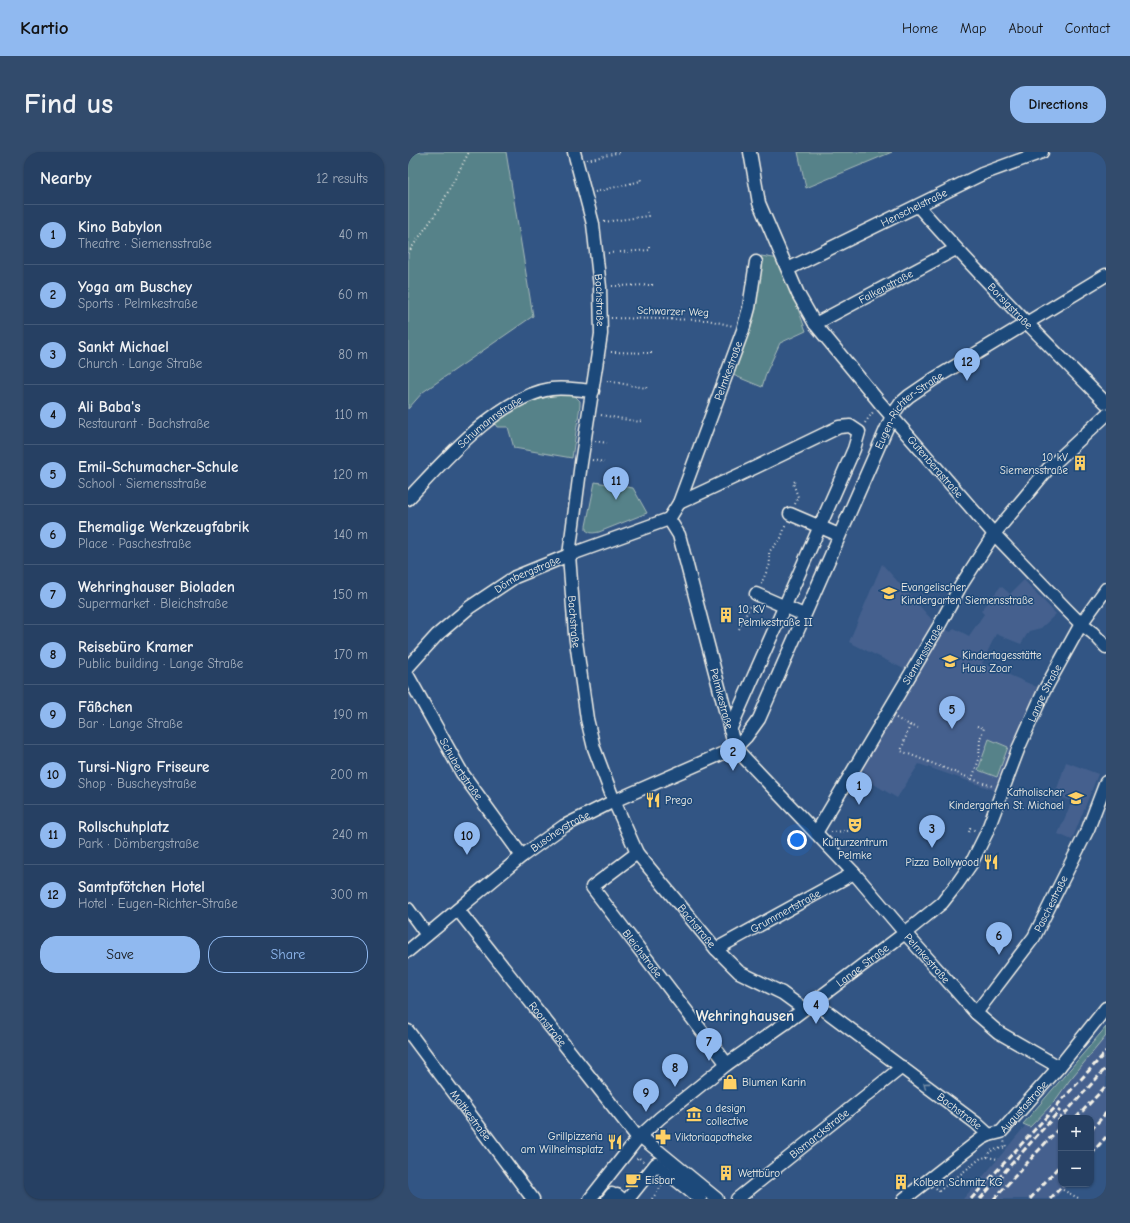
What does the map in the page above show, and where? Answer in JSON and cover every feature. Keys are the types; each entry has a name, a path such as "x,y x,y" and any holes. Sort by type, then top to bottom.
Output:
{"street":[{"name":"Bachstraße","path":"574,152 593,224 600,287 601,334 581,462 569,555 575,634 587,719 594,748 614,801 637,853 716,949 739,972 809,1006 902,1067 976,1123 989,1135"},
{"path":"750,152 759,203 788,269"},
{"name":"Henschelstraße","path":"788,269 982,174 1042,152"},
{"name":"Borsigstraße","path":"918,206 956,249 1026,323 1106,403"},
{"name":"Falkenstraße","path":"814,324 956,249"},
{"name":"Pelmkestraße","path":"756,262 749,308 743,330 679,503 669,519 679,535 735,748 854,872 905,933 976,1013 998,1032 1059,1067"},
{"name":"Gutenbergstraße","path":"788,269 798,294 814,324 880,403 994,534 1081,624 1093,633 1106,647"},
{"name":"Eugen-Richter-Straße","path":"735,748 746,738 759,719 892,416 901,403 909,396 1106,275"},
{"name":"Schumannstraße","path":"408,499 465,440 500,411 514,402 540,391 552,389 593,391"},
{"name":"Siemensstraße","path":"819,836 887,712 939,626 960,587 994,534 1048,469 1106,415"},
{"path":"679,503 839,427 850,426 859,432 854,449 821,526 730,730"},
{"path":"790,514 839,535"},
{"name":"Dömbergstraße","path":"408,667 437,635 470,607 516,577 569,555 669,519"},
{"name":"Lange Straße","path":"595,1197 660,1118 727,1064 809,1006 942,903 971,864 986,834 1019,747 1044,691 1081,624 1106,589"},
{"path":"756,594 804,615"},
{"name":"Schubertstraße","path":"408,676 462,773 522,856"},
{"name":"Buscheystraße","path":"408,951 522,856 564,826 614,801 735,748"},
{"name":"Paschestraße","path":"976,1013 1034,937 1088,829 1106,782"},
{"name":"Bleichstraße","path":"637,853 592,887 727,1064"},
{"name":"Grummertstraße","path":"716,949 854,872"},
{"path":"408,909 427,935"},
{"name":"Roonstraße","path":"458,910 642,1139 717,1199"},
{"name":"Augustastraße","path":"904,1199 981,1139 1001,1132 1059,1067 1106,1008"},
{"name":"Moltkestraße","path":"408,1031 532,1199"},
{"name":"Bismarckstraße","path":"736,1199 902,1067"},
{"path":"628,1199 656,1164 700,1199"},
{"path":"608,1199 612,1194 616,1197 617,1195 622,1199"}],"path":[{"path":"408,252 439,209 469,152"},
{"path":"586,160 621,152"},
{"path":"595,192 641,181 640,178"},
{"path":"602,222 648,216 647,212"},
{"path":"608,253 650,250 650,246"},
{"path":"612,286 652,285 652,281"},
{"name":"Schwarzer Weg","path":"601,318 652,316 708,320 743,330"},
{"path":"611,352 651,353 651,349"},
{"path":"607,381 646,388 646,384"},
{"path":"859,432 880,403"},
{"path":"601,415 640,422 641,420"},
{"path":"596,441 607,442"},
{"path":"593,460 604,462"},
{"path":"739,629 769,568 769,552 781,538 798,497 793,483 796,480"},
{"path":"887,712 918,728"},
{"path":"910,725 901,751 995,788"},
{"path":"972,779 979,759 980,739 984,728 977,726"},
{"path":"819,836 830,832 849,831 851,827"},
{"path":"969,832 970,828 972,829"},
{"path":"987,1157 990,1151 1004,1148"},
{"path":"930,1179 939,1191 981,1158 987,1157 998,1159"},
{"path":"1063,1190 1080,1199"}],"shaded area":[{"name":"Evangelischer Kindergarten Siemensstraße","path":"882,564 933,621 906,670 849,642"},
{"path":"1024,580 1056,614 1041,628 1029,631 1021,644 996,634 982,663 1037,687 994,790 919,764 897,798 867,780 863,768 944,629 951,632 954,628 969,636 984,614 981,611 1001,586 1010,594"},
{"name":"Katholischer Kindergarten St. Michael","path":"1066,762 1098,774 1072,840 1058,834 1072,801 1055,795"},
{"path":"1106,1036 1106,1140 1094,1154 1094,1115 1058,1115 1058,1187 1066,1187 1063,1190 1054,1199 963,1199 1026,1125 1031,1127 1054,1102 1069,1081"}],"green space":[{"path":"408,152 506,152 533,316 423,392 408,409"},
{"path":"798,152 892,152 806,188"},
{"path":"761,256 780,259 806,331 780,343 767,371 762,387 733,375 752,324"},
{"path":"561,394 574,395 580,401 572,458 514,448 508,427 497,427 495,424 501,418 518,407 538,399"},
{"path":"595,482 633,488 647,513 599,532 592,533 586,530"},
{"path":"989,739 1008,747 997,777 978,770"},
{"path":"1106,1027 1106,1036 1069,1081 1054,1102 1030,1127 1023,1124"}],"railway":[{"path":"971,1199 1106,1052"},
{"path":"1063,1115 1106,1068"},
{"path":"1079,1115 1106,1086"},
{"path":"980,1199 1060,1110"},
{"path":"1094,1127 1106,1113"},
{"path":"994,1199 1058,1129"},
{"path":"1094,1151 1106,1137"},
{"path":"1030,1199 1058,1167"},
{"path":"1050,1199 1061,1187"}],"place":[{"name":"Samtpfötchen Hotel","path":"967,381"},
{"name":"10 kV Siemensstraße","path":"1080,463"},
{"name":"Rollschuhplatz","path":"616,500"},
{"name":"Evangelischer Kindergarten Siemensstraße","path":"889,593"},
{"name":"10 KV Pelmkestraße II","path":"726,615"},
{"name":"Kindertagesstätte Haus Zoar","path":"950,661"},
{"name":"Emil-Schumacher-Schule","path":"952,729"},
{"name":"Yoga am Buschey","path":"733,771"},
{"name":"Katholischer Kindergarten St. Michael","path":"1076,798"},
{"name":"Prego","path":"653,800"},
{"name":"Kino Babylon","path":"859,805"},
{"name":"Kulturzentrum Pelmke","path":"855,825"},
{"name":"Sankt Michael","path":"932,848"},
{"name":"Tursi-Nigro Friseure","path":"467,855"},
{"name":"Pizza Bollywood","path":"991,862"},
{"name":"Ehemalige Werkzeugfabrik","path":"999,955"},
{"name":"Ali Baba's","path":"816,1024"},
{"name":"Wehringhauser Bioladen","path":"709,1061"},
{"name":"Blumen Karin","path":"730,1082"},
{"name":"Reisebüro Kramer","path":"675,1087"},
{"name":"Fäßchen","path":"646,1112"},
{"name":"a design collective","path":"694,1114"},
{"name":"Viktoriaapotheke","path":"663,1137"},
{"name":"Grillpizzeria am Wilhelmsplatz","path":"615,1142"},
{"name":"Wettbüro","path":"726,1173"},
{"name":"Eisbar","path":"633,1180"},
{"name":"Kolben Schmitz KG","path":"901,1182"}],"district":[{"name":"Wehringhausen","path":"745,1016"}]}
